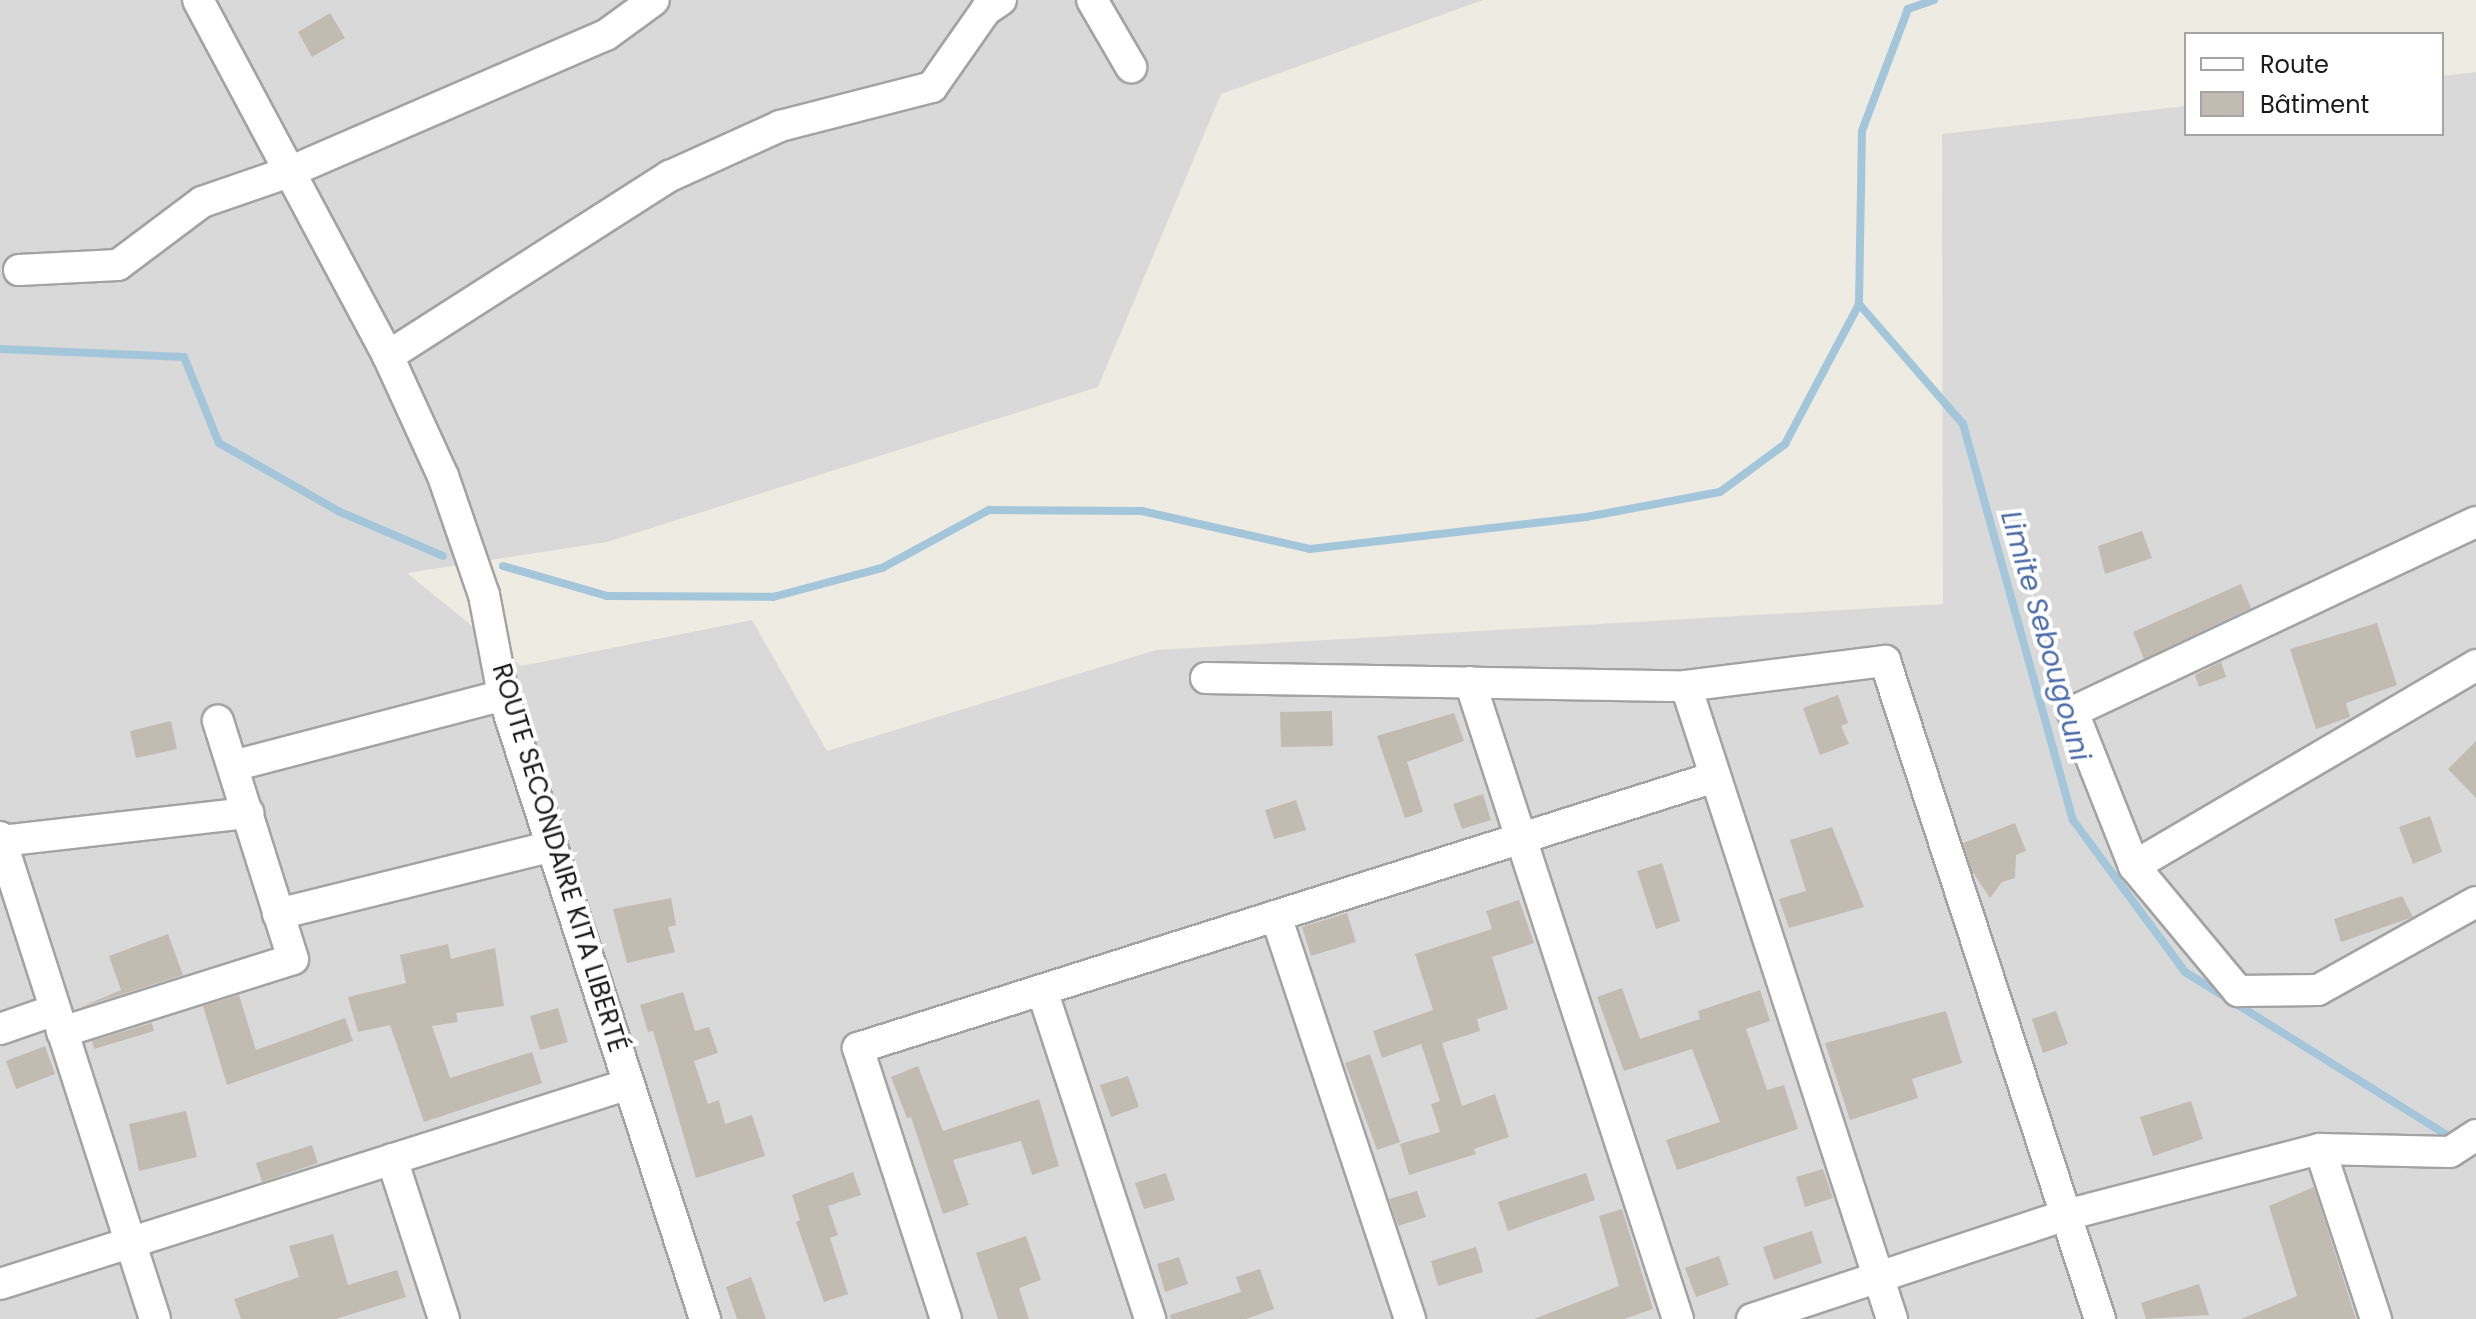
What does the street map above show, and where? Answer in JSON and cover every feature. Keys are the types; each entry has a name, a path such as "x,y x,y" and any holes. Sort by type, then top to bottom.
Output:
{"street":[{"name":"ROUTE SECONDAIRE KITA LIBERTÉ","path":"198,0 388,356 443,476 484,595 503,695 705,1319"},
{"path":"19,270 118,265 202,202 289,172 606,35 654,0"},
{"path":"388,356 670,176 780,126 932,87 986,10 1001,0"},
{"path":"1092,0 1131,67"},
{"path":"2476,522 2073,712 2134,866 2238,991 2318,990 2476,902"},
{"path":"1206,678 1686,686 1885,661 2100,1319"},
{"path":"2134,866 2476,665"},
{"path":"1470,682 1678,1319"},
{"path":"1686,686 1892,1319"},
{"path":"233,766 503,695"},
{"path":"0,1029 59,1021 293,959 218,721"},
{"path":"946,1319 858,1048 1715,777"},
{"path":"155,1319 1,839 248,813"},
{"path":"278,914 552,846"},
{"path":"1276,916 1410,1319"},
{"path":"1042,990 1150,1319"},
{"path":"0,1284 629,1084"},
{"path":"1752,1319 2066,1215 2320,1149 2450,1152 2476,1135"},
{"path":"2320,1149 2376,1319"},
{"path":"392,1159 444,1319"}],"shaded area":[{"path":"0,0 1483,0 1221,94 1098,387 607,542 407,573 521,666 752,620 827,751 1156,650 1943,604 1942,134 2184,106 2184,136 2444,136 2444,76 2476,72 2476,1319 0,1319"}],"building":[{"path":"330,13 345,38 312,57 298,32"},
{"path":"2142,531 2152,558 2105,574 2098,546"},
{"path":"2241,584 2251,608 2144,659 2133,632"},
{"path":"2377,623 2397,685 2346,703 2350,717 2316,729 2290,649"},
{"path":"2221,662 2226,677 2199,687 2195,675"},
{"path":"1838,695 1848,723 1841,726 1849,744 1820,755 1803,708"},
{"path":"1332,711 1333,746 1281,747 1280,712"},
{"path":"1454,713 1464,741 1407,762 1423,812 1405,818 1377,736"},
{"path":"171,721 177,749 136,758 130,731"},
{"path":"2476,741 2476,798 2448,769"},
{"path":"1483,794 1491,820 1462,829 1453,804"},
{"path":"1296,800 1306,830 1274,839 1265,810"},
{"path":"2430,816 2442,852 2413,864 2399,827"},
{"path":"2015,823 2026,851 2016,855 2015,878 2002,882 1990,898 1972,871 1963,843"},
{"path":"1832,827 1864,907 1789,928 1779,899 1806,891 1790,840"},
{"path":"1662,863 1680,921 1656,929 1637,871"},
{"path":"2402,896 2413,917 2341,942 2334,919"},
{"path":"671,898 676,925 668,927 675,952 627,963 613,909"},
{"path":"1519,900 1534,943 1492,957 1508,1009 1477,1019 1480,1031 1442,1043 1462,1106 1495,1094 1509,1137 1474,1149 1476,1154 1409,1175 1400,1144 1440,1132 1431,1104 1440,1101 1421,1044 1382,1058 1373,1031 1433,1010 1415,954 1492,929 1486,911"},
{"path":"1347,913 1356,942 1311,956 1302,927"},
{"path":"168,934 183,975 81,1007 121,990 109,956"},
{"path":"448,944 451,959 495,948 504,1006 456,1013 458,1022 432,1026 450,1078 532,1052 542,1083 424,1122 390,1025 358,1032 348,997 406,983 400,955"},
{"path":"1622,988 1640,1039 1700,1019 1698,1011 1760,990 1770,1021 1746,1029 1767,1090 1784,1085 1798,1129 1677,1170 1666,1140 1720,1122 1692,1049 1624,1071 1597,997"},
{"path":"683,992 695,1031 709,1027 718,1053 694,1061 708,1104 719,1100 725,1124 752,1115 765,1156 696,1178 653,1031 648,1032 640,1005"},
{"path":"239,995 256,1050 345,1018 353,1041 227,1085 203,1006"},
{"path":"558,1008 568,1042 540,1050 530,1016"},
{"path":"1946,1011 1962,1063 1912,1079 1918,1098 1850,1120 1825,1043"},
{"path":"2056,1011 2068,1044 2043,1053 2032,1019"},
{"path":"152,1023 154,1031 94,1049 92,1041"},
{"path":"45,1046 55,1074 16,1089 6,1061"},
{"path":"1370,1054 1400,1142 1377,1150 1345,1063"},
{"path":"918,1066 943,1131 1039,1099 1059,1166 1032,1175 1021,1141 953,1160 969,1205 943,1214 911,1117 907,1118 891,1077"},
{"path":"1128,1076 1139,1107 1111,1117 1100,1085"},
{"path":"2191,1101 2203,1139 2153,1156 2140,1117"},
{"path":"186,1111 197,1157 139,1171 129,1124"},
{"path":"312,1145 318,1163 262,1182 256,1163"},
{"path":"1823,1169 1833,1198 1805,1207 1796,1177"},
{"path":"853,1172 861,1195 828,1206 838,1235 830,1238 848,1294 824,1302 796,1222 800,1220 792,1195"},
{"path":"1166,1173 1175,1200 1144,1209 1135,1183"},
{"path":"1586,1173 1595,1200 1508,1231 1498,1202"},
{"path":"2314,1187 2356,1319 2241,1319 2297,1296 2269,1206"},
{"path":"1417,1191 1426,1217 1398,1226 1389,1199"},
{"path":"1622,1209 1653,1309 1624,1319 1534,1319 1619,1286 1599,1216"},
{"path":"1812,1231 1822,1263 1774,1280 1763,1247"},
{"path":"333,1234 348,1285 397,1270 406,1297 336,1319 241,1319 234,1299 299,1277 289,1246"},
{"path":"1026,1236 1041,1280 1019,1288 1029,1319 998,1319 976,1253"},
{"path":"1476,1247 1483,1272 1438,1286 1431,1261"},
{"path":"1719,1256 1729,1285 1696,1297 1685,1268"},
{"path":"1179,1257 1188,1284 1165,1292 1157,1264"},
{"path":"1260,1269 1274,1309 1246,1319 1171,1319 1170,1315 1241,1292 1236,1277"},
{"path":"751,1277 766,1319 737,1319 726,1287"},
{"path":"2199,1284 2209,1315 2146,1319 2141,1303"}],"waterway":[{"name":"Limite Sebougouni","path":"1934,0 1908,9 1862,131 1859,304 1963,424 2073,820 2185,972 2455,1140"},
{"path":"503,566 607,596 773,597 882,568 989,510 1142,511 1310,549 1586,517 1720,492 1785,444 1859,304"},
{"path":"0,349 184,357 219,443 338,511 443,556"}]}
